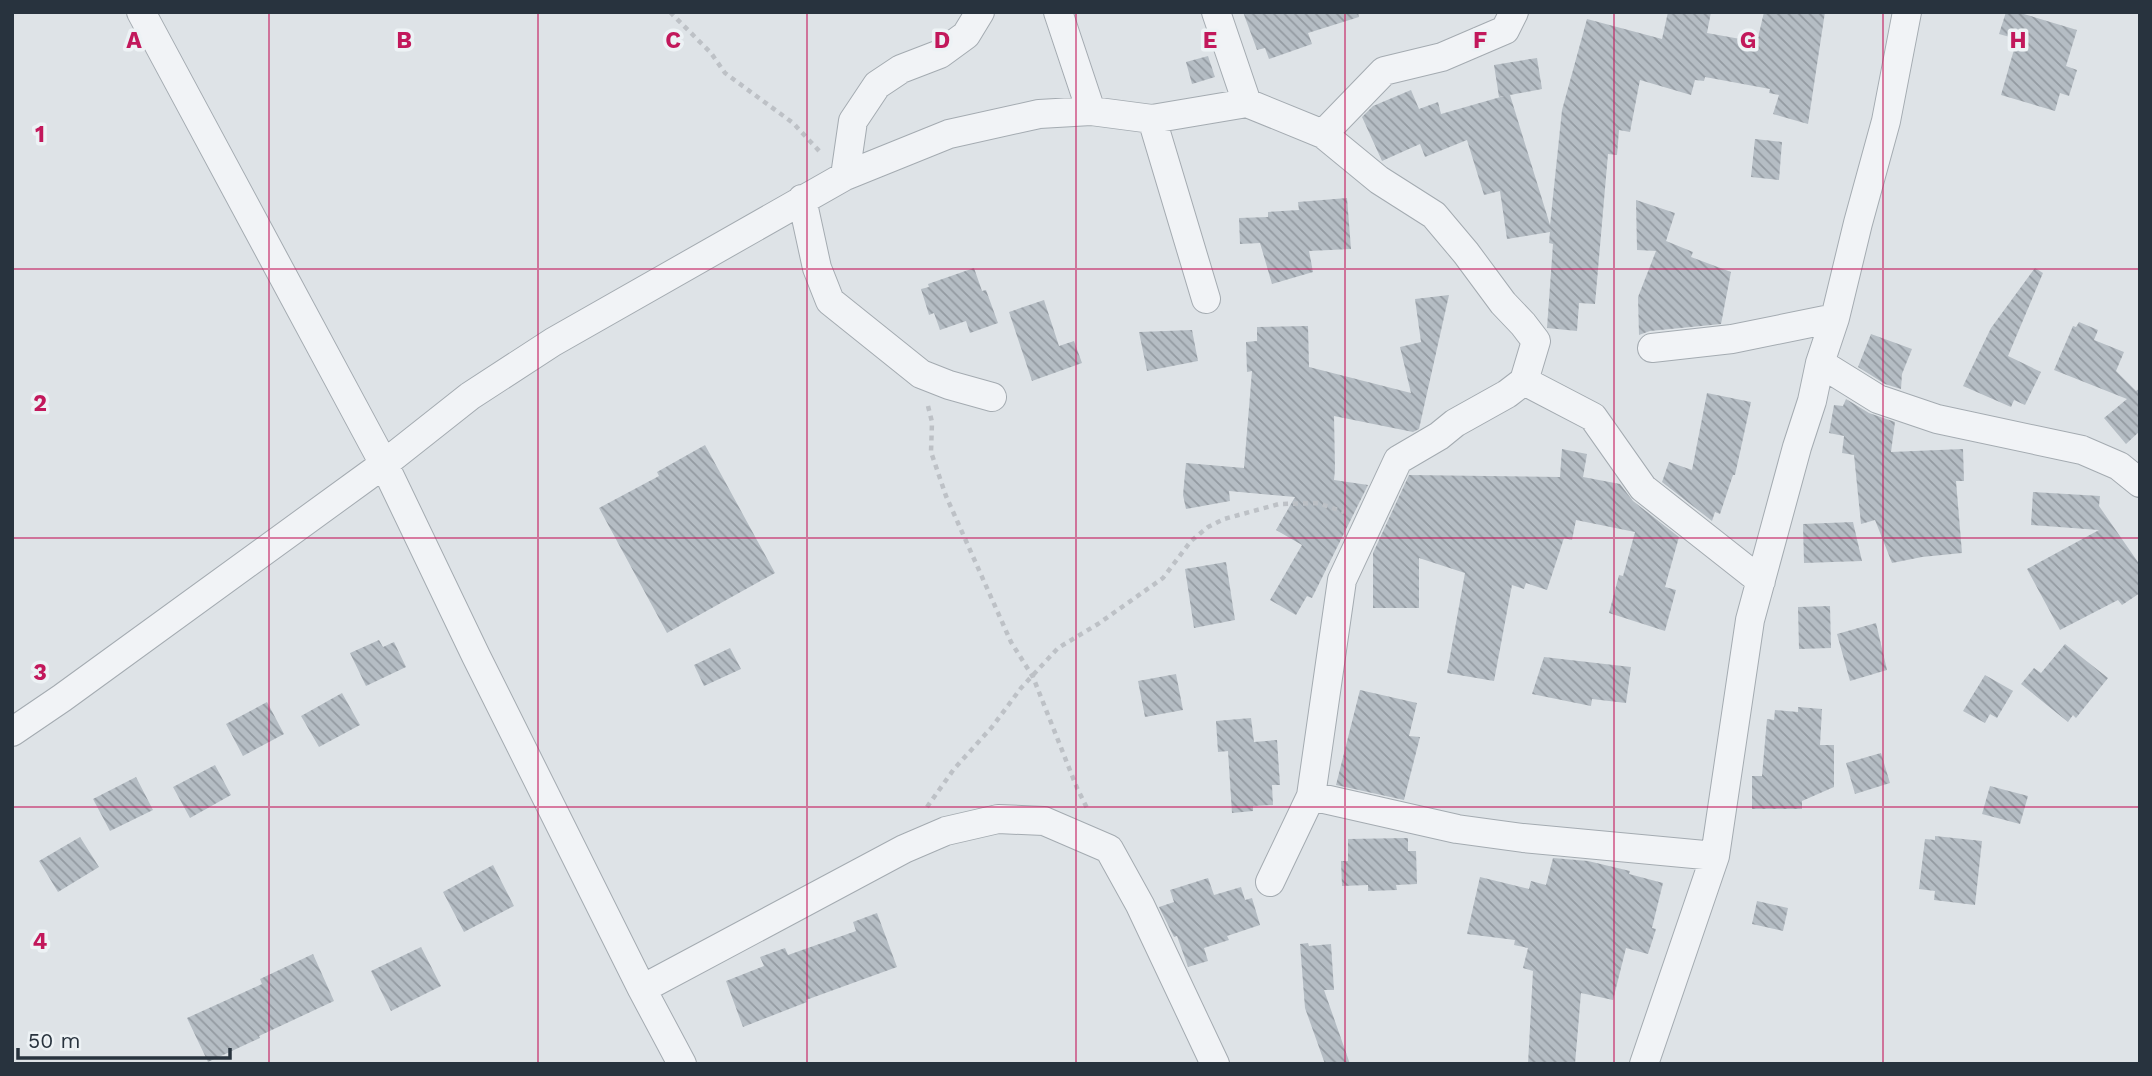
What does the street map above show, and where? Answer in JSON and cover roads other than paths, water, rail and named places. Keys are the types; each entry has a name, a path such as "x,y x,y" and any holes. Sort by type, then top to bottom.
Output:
{"street":[{"path":"141,12 384,464 476,656 682,1064"},
{"path":"845,176 853,121 877,85 901,69 940,54 966,35 980,12"},
{"path":"1058,12 1091,111"},
{"path":"1216,12 1247,103"},
{"path":"1323,134 1384,71 1442,57 1505,30 1514,12"},
{"path":"1644,1064 1715,856 1750,620 1812,401 1820,363 1835,318 1886,121 1907,12"},
{"path":"12,732 384,464 470,396 553,342 845,176 949,134 1039,114 1091,111 1152,119 1247,103 1323,134 1379,180 1434,215 1536,341 1524,382 1398,460 1342,580 1311,796 1270,882"},
{"path":"1152,119 1206,299"},
{"path":"803,199 817,268 830,302 921,374 949,386 992,397"},
{"path":"1652,348 1732,339 1835,318"},
{"path":"1820,363 1878,399 1937,419 2082,450 2119,466 2140,483"},
{"path":"1524,382 1593,417 1643,488 1761,580"},
{"path":"1311,796 1457,829 1715,856"},
{"path":"642,989 904,849 946,831 998,819 1044,821 1109,849 1140,905 1215,1064"}]}
